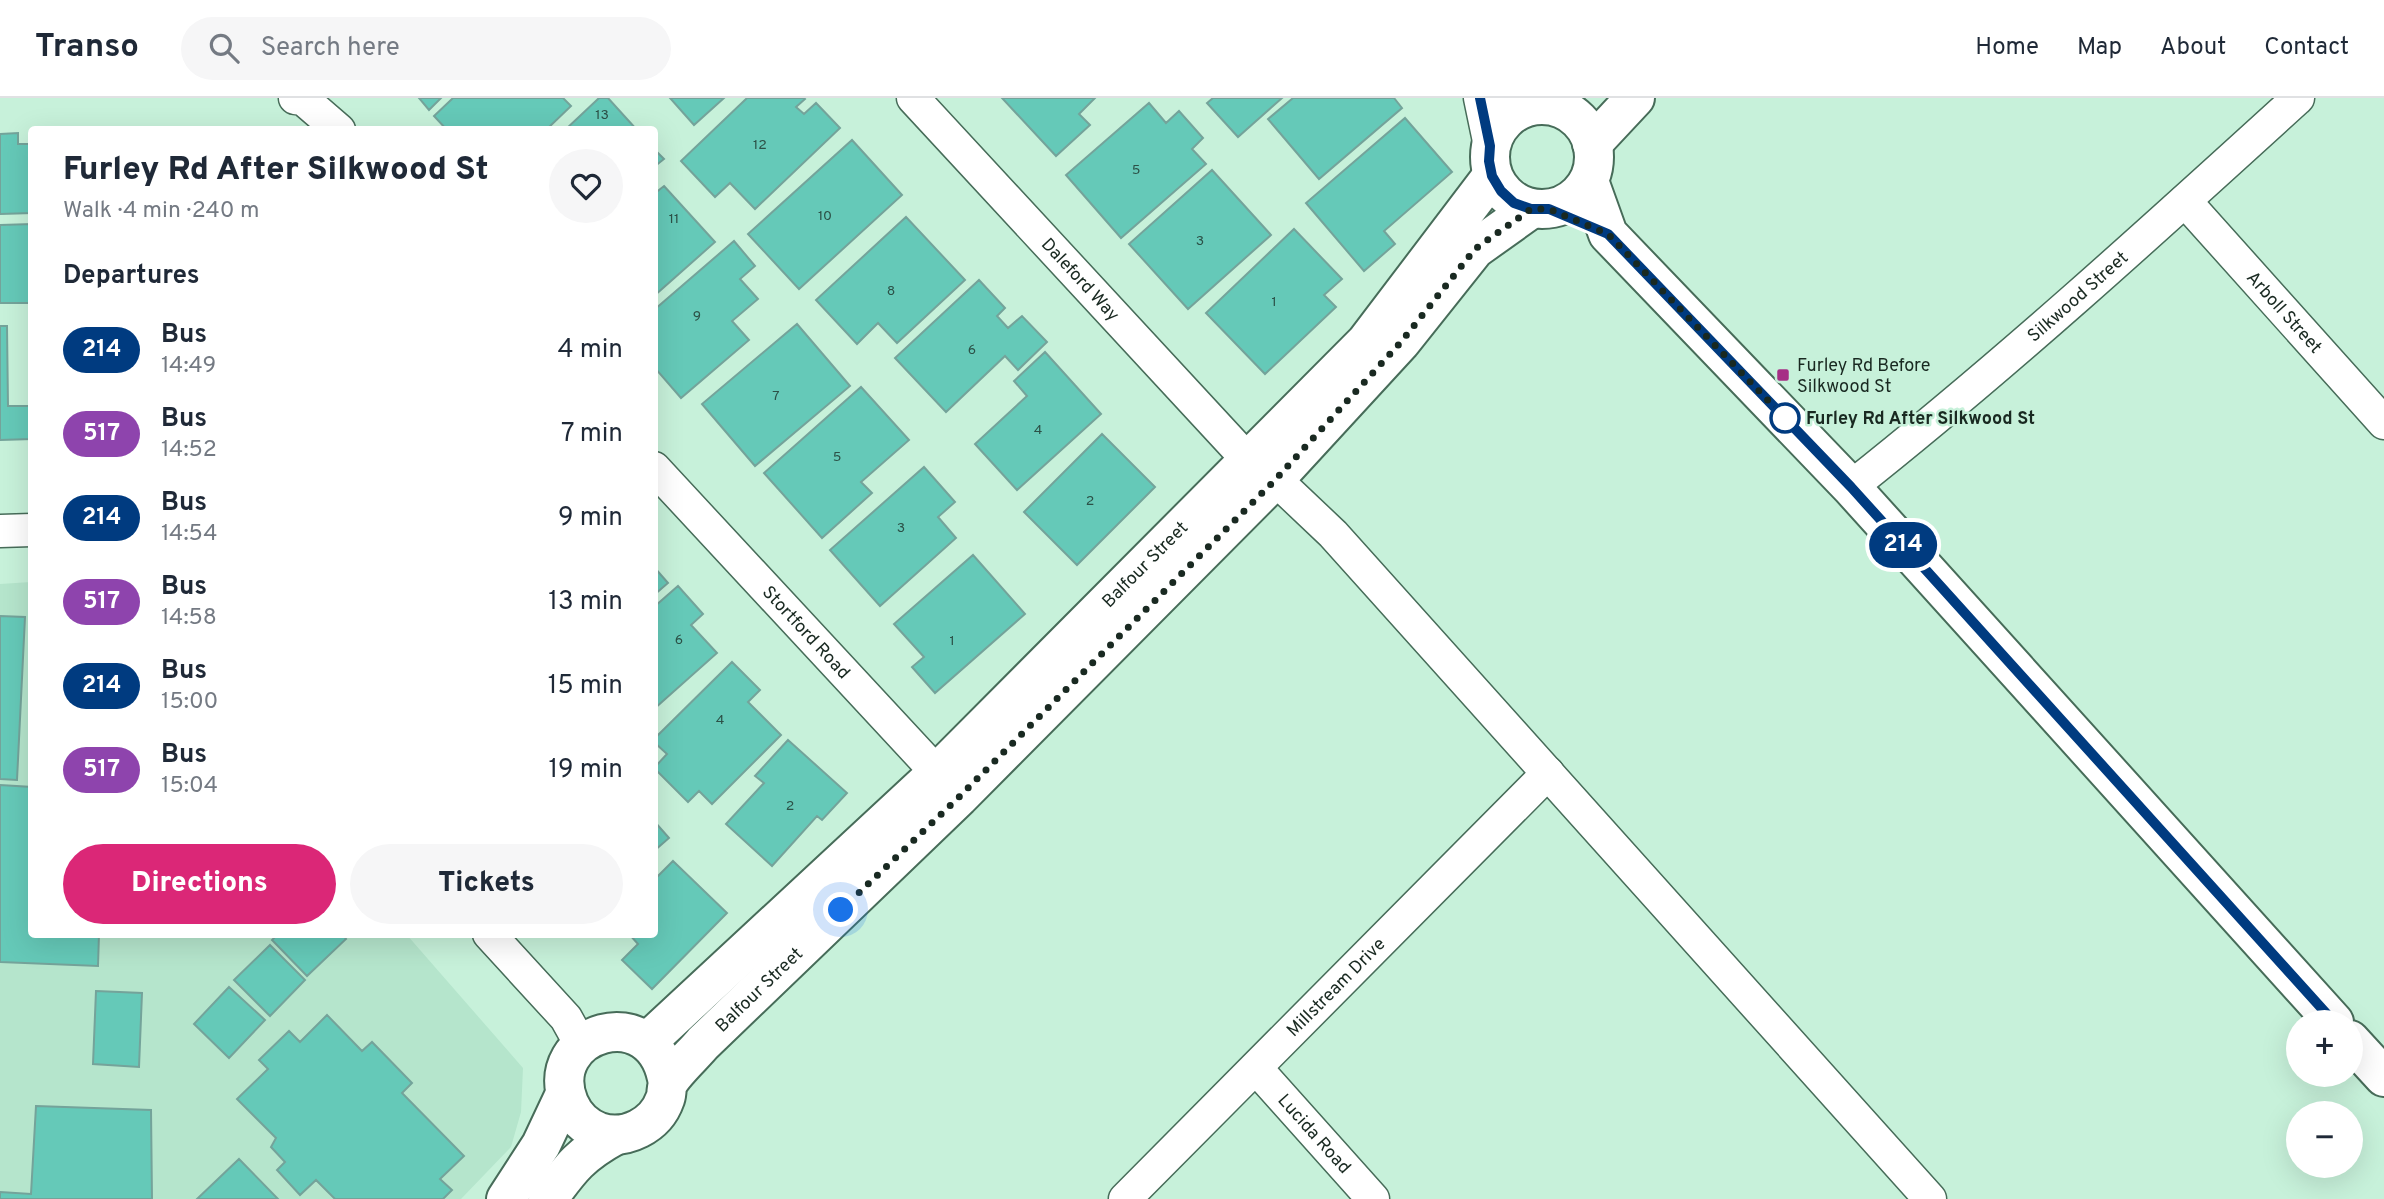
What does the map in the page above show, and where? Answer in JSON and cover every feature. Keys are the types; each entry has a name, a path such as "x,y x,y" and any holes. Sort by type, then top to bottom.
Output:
{"street":[{"path":"295,98 303,99 335,126"},
{"name":"Daleford Way","path":"913,98 1261,469"},
{"path":"1480,98 1491,161 1501,191 1514,203 1540,209 1608,234"},
{"path":"1635,98 1592,144 1594,156 1589,181 1608,234 1851,487 2323,1010"},
{"name":"Silkwood Street","path":"1851,487 1910,440 2185,201 2298,98"},
{"name":"Balfour Street","path":"1261,469 1366,342 1491,161 1496,131 1504,120 1542,102 1572,115 1585,127 1592,144"},
{"name":"Balfour Street","path":"548,1199 569,1170 590,1149 617,1135 647,1125 658,1113 668,1084 703,1043 948,785 1261,469 1401,342 1475,249 1540,209 1566,204 1579,194 1589,181"},
{"name":"Arboll Street","path":"2185,201 2384,423"},
{"path":"1261,469 1334,534 1930,1199"},
{"name":"Stortford Road","path":"658,472 948,785"},
{"path":"0,531 28,530"},
{"name":"Millstream Drive","path":"1125,1199 1548,773"},
{"name":"Balfour Street","path":"648,1042 948,785"},
{"path":"493,938 566,1018 581,1045"},
{"path":"617,1135 601,1133 580,1120 572,1111 565,1094 565,1076 570,1059 581,1045 606,1032 635,1035 648,1042 659,1054 666,1068 668,1084"},
{"path":"2363,1054 2384,1077"},
{"name":"Lucida Road","path":"1256,1068 1373,1199"},
{"path":"506,1199 541,1145 565,1094"}],"shaded area":[{"path":"28,582 28,938 410,938 523,1068 521,1112 511,1147 461,1199 0,1199 0,584"}],"building":[{"path":"419,98 441,98 429,110"},
{"path":"453,98 563,98 571,106 550,126 443,126 434,116"},
{"path":"599,98 608,98 633,126 569,126"},
{"path":"670,98 724,98 694,125"},
{"path":"747,98 804,98 796,107 804,114 816,103 840,128 755,209 730,183 715,197 681,161"},
{"path":"1002,98 1095,98 1079,114 1090,125 1056,156"},
{"path":"1213,98 1282,98 1238,137 1207,103"},
{"path":"1293,98 1394,98 1402,108 1319,179 1268,119"},
{"path":"1149,103 1166,123 1179,111 1203,138 1192,149 1206,164 1121,238 1066,175"},
{"path":"1405,118 1452,172 1384,231 1395,244 1364,271 1306,203"},
{"path":"18,133 18,144 28,144 28,213 0,214 0,134"},
{"path":"852,140 902,195 799,289 748,234"},
{"path":"658,153 664,159 658,164"},
{"path":"1212,170 1271,235 1188,309 1129,244"},
{"path":"664,186 715,242 658,292 658,191"},
{"path":"906,217 965,280 897,343 878,323 857,344 816,300"},
{"path":"28,224 28,303 0,303 0,225"},
{"path":"1294,229 1342,279 1324,295 1336,307 1265,374 1206,313"},
{"path":"734,241 755,266 740,279 758,299 732,321 749,340 681,398 658,372 658,307"},
{"path":"979,280 1005,308 997,316 1008,328 1022,316 1047,342 1018,370 1005,356 946,412 895,358"},
{"path":"797,324 850,386 755,466 702,404"},
{"path":"0,326 7,326 8,406 28,406 28,439 0,440"},
{"path":"1045,352 1101,414 1017,490 975,444 1027,396 1014,381"},
{"path":"861,387 909,440 861,482 872,493 822,538 764,473"},
{"path":"1102,434 1155,487 1077,565 1024,512"},
{"path":"924,467 955,502 938,517 956,538 880,606 830,550"},
{"path":"973,555 1025,614 935,693 912,667 924,657 894,624"},
{"path":"658,572 668,583 658,592"},
{"path":"678,586 703,614 691,625 717,653 658,705 658,604"},
{"path":"0,616 25,617 17,780 0,779"},
{"path":"732,662 760,690 748,702 781,735 712,804 699,791 688,802 658,772 658,764 667,754 658,746 658,735"},
{"path":"788,740 847,793 822,820 817,816 772,866 726,824 764,783 755,776"},
{"path":"0,785 28,787 28,938 99,938 98,966 0,962"},
{"path":"658,826 669,838 658,848"},
{"path":"673,861 727,913 652,989 622,960 638,944 633,938 658,938 658,876"},
{"path":"274,938 346,939 307,976 272,940"},
{"path":"270,945 305,980 270,1016 234,980"},
{"path":"229,987 265,1020 229,1058 194,1024"},
{"path":"96,991 142,993 139,1067 93,1064"},
{"path":"327,1015 362,1051 372,1042 412,1083 402,1093 464,1156 440,1179 452,1190 443,1199 335,1199 316,1180 300,1195 277,1170 285,1162 271,1147 276,1138 237,1099 268,1069 259,1060 289,1031 300,1042"},
{"path":"36,1106 151,1110 152,1199 0,1199 0,1192 31,1194"},
{"path":"239,1159 278,1199 197,1199"}],"bus line":[{"name":"214","path":"1480,98 1490,146 1492,176 1501,191 1514,203 1531,209 1549,209 1608,234 1851,487 2323,1010"}],"place":[{"name":"Furley Rd Before Silkwood St","path":"1783,375"},
{"name":"Furley Rd After Silkwood St","path":"1785,418"}],"route":[{"path":"841,910 959,797 1275,480 1401,342 1475,249 1531,209 1549,209 1608,234 1785,418"}]}
